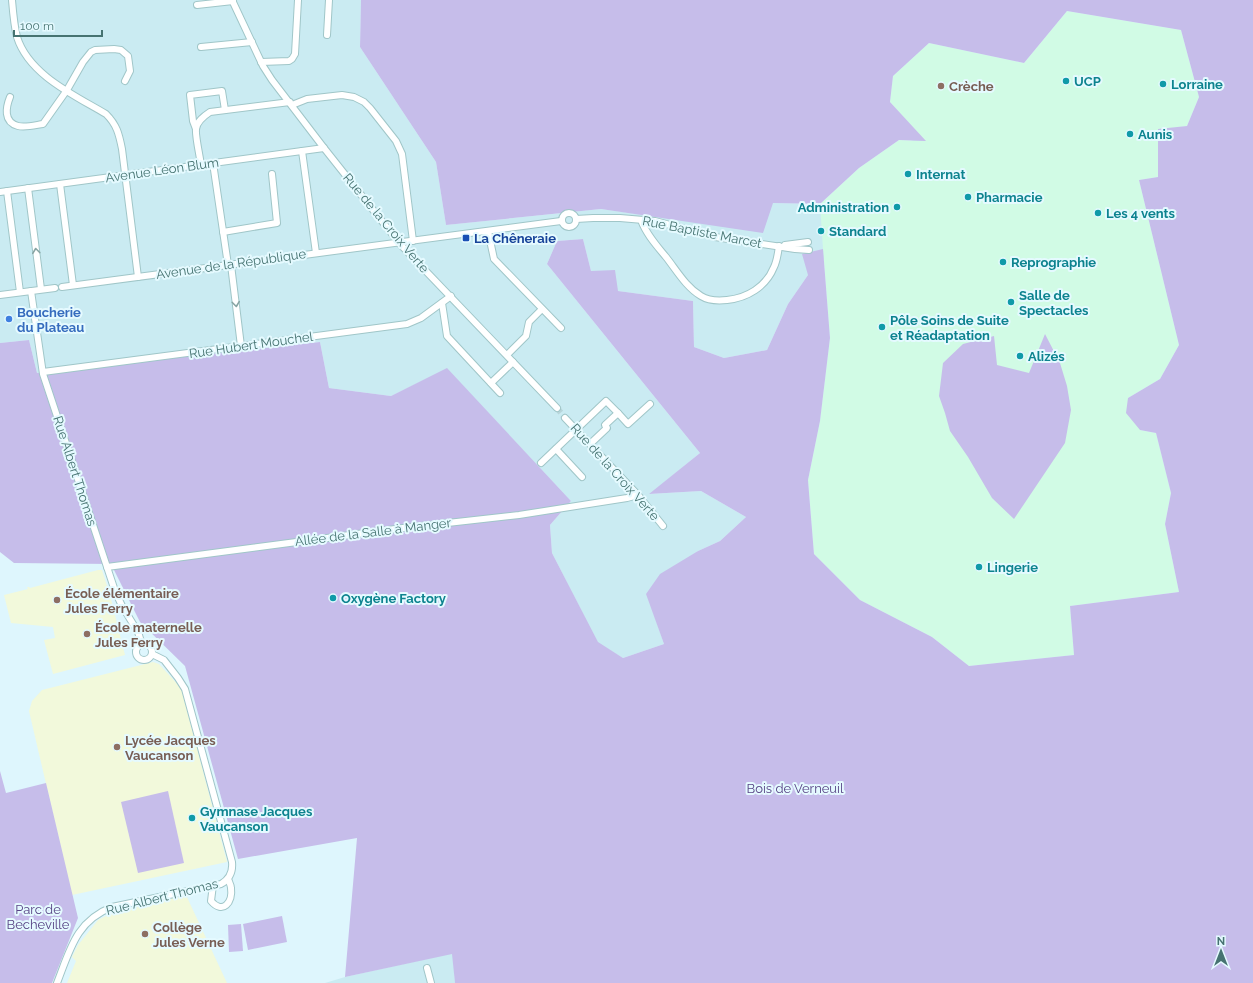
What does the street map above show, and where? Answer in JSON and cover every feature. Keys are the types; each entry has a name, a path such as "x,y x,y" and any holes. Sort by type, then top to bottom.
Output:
{"street":[{"path":"12,0 14,24 17,37 22,49 32,64 46,76 106,114 113,121 120,136 138,277"},
{"name":"Rue de la Croix Verte","path":"197,5 232,0 261,62 272,80 399,243 557,408"},
{"path":"261,62 289,61 295,54 298,0"},
{"path":"327,35 329,0"},
{"path":"201,47 252,42"},
{"path":"10,97 6,108 8,117 12,124 19,126 43,124 67,90 83,62 91,52 95,50 121,50 128,56 130,71 125,81"},
{"path":"201,165 190,95 222,91 225,110"},
{"path":"196,130 199,122 210,112 291,103 307,99 342,95 354,97 364,102 396,141 402,154 413,240"},
{"name":"Avenue Léon Blum","path":"0,192 324,148"},
{"path":"302,151 316,253"},
{"path":"213,163 241,346"},
{"path":"223,232 277,223 272,174"},
{"path":"60,184 73,285"},
{"path":"28,188 41,289"},
{"path":"7,191 20,292"},
{"name":"Rue Baptiste Marcet","path":"568,213 573,214 576,219 575,225 570,227 564,226 562,221 563,216 568,213"},
{"name":"Rue Baptiste Marcet","path":"576,219 620,218 655,221 715,238 809,250"},
{"path":"641,220 643,226 654,242 692,289 702,297 714,301 743,298 759,288 775,266 779,246"},
{"name":"Rue Baptiste Marcet","path":"399,243 562,221"},
{"path":"488,231 494,259 561,328"},
{"name":"Rue Baptiste Marcet","path":"779,246 808,242"},
{"name":"Avenue de la République","path":"62,287 399,243"},
{"path":"0,295 55,288"},
{"name":"Rue Albert Thomas","path":"31,291 43,372 115,591 122,606 138,632 142,644"},
{"name":"Rue Hubert Mouchel","path":"43,372 408,324 422,318 450,296"},
{"path":"442,303 447,336 500,393"},
{"path":"507,355 526,336 529,322 542,309"},
{"path":"491,383 513,362"},
{"path":"541,463 606,401 628,424 650,404"},
{"path":"590,444 608,428 605,425 618,413"},
{"name":"Rue de la Croix Verte","path":"565,418 638,495 664,526"},
{"path":"556,449 582,477"},
{"name":"Allée de la Salle à Manger","path":"107,567 403,528 519,515 598,503 638,495"},
{"path":"142,644 151,648 152,654 147,660 138,658 136,654 136,649 142,644"},
{"name":"Rue Albert Thomas","path":"57,983 77,935 85,924 98,913 112,907 221,884 228,879 232,872 232,862 185,689 164,660 152,654"},
{"path":"213,885 211,900 215,905 224,907 230,900 232,889 228,879"},
{"path":"427,968 431,983"}],"shaded area":[{"path":"0,0 361,0 360,47 436,162 446,225 601,209 668,218 772,203 820,204 1024,63 808,275 788,304 767,350 724,358 694,347 693,301 618,291 591,271 583,239 557,241 547,264 700,453 650,494 701,491 746,517 720,541 698,551 647,594 664,644 623,658 598,643 552,553 550,525 571,501 447,369 391,396 329,388 320,342 37,373 29,340 0,343"},
{"path":"1067,11 1181,30 1199,97 1187,126 1158,130 1158,177 1139,180 1179,345 1160,379 1128,398 1140,430 1156,433 1171,493 1165,524 1179,592 1070,606 1074,655 969,666 932,637 860,600 814,554 808,480 820,421 830,338 820,204 859,168 899,140 925,141 890,102 893,76 929,43 1024,63"},
{"path":"102,570 110,595 125,655 53,674 44,640 55,638 53,627 11,623 4,595 28,589 27,587 30,588"},
{"name":"Lycée Jacques Vaucanson","path":"153,662 159,664 181,688 227,862 72,895 29,711 32,701 42,690"},
{"name":"Collège Jules Verne","path":"186,895 227,983 67,983 76,961 72,957 78,945 98,920 131,908"},
{"path":"453,953 455,983 325,983 345,977"}],"green space":[{"name":"Bois de Verneuil","path":"361,0 1253,0 1253,983 455,983 452,954 345,977 357,838 238,859 185,666 140,622 111,564 14,563 0,552 0,343 29,340 37,373 320,342 329,388 391,396 447,368 571,501 550,525 552,553 598,642 623,658 664,644 646,594 660,574 698,551 720,541 746,517 701,491 649,494 700,453 547,264 557,241 583,239 591,271 615,270 618,291 693,301 694,347 724,358 767,350 788,304 808,275 802,254 823,249 830,338 820,421 808,480 814,554 860,600 932,637 969,666 1074,655 1070,606 1179,592 1165,524 1171,493 1156,433 1140,430 1126,413 1128,398 1160,379 1179,345 1139,180 1158,177 1158,129 1187,126 1199,97 1181,30 1067,11 1024,63 929,43 893,76 890,102 926,141 899,140 859,168 820,204 773,203 763,233 601,209 446,225 436,162 360,47"},
{"path":"1045,334 1060,363 1067,386 1071,410 1065,443 1014,519 992,498 968,457 950,431 939,396 943,363 963,344 994,336 997,365 1029,373"},
{"name":"Parc de Becheville","path":"0,771 6,793 46,783 78,918 52,983 0,983"},
{"path":"168,791 184,863 138,873 121,802"},
{"path":"282,916 287,942 248,950 243,924"},
{"path":"241,924 243,951 229,952 228,925"}],"tunnel":[{"path":"557,408 565,418"}],"place":[{"name":"UCP","path":"1066,81"},
{"name":"Lorraine","path":"1163,84"},
{"name":"Crèche","path":"941,86"},
{"name":"Aunis","path":"1130,134"},
{"name":"Internat","path":"908,174"},
{"name":"Pharmacie","path":"968,197"},
{"name":"Administration","path":"897,207"},
{"name":"Les 4 vents","path":"1098,213"},
{"name":"Standard","path":"821,231"},
{"name":"La Chêneraie","path":"466,238"},
{"name":"Reprographie","path":"1003,262"},
{"name":"Salle de Spectacles","path":"1011,302"},
{"name":"Boucherie du Plateau","path":"9,319"},
{"name":"Pôle Soins de Suite et Réadaptation","path":"882,327"},
{"name":"Alizés","path":"1020,356"},
{"name":"Lingerie","path":"979,567"},
{"name":"Oxygène Factory","path":"333,598"},
{"name":"École élémentaire Jules Ferry","path":"57,600"},
{"name":"École maternelle Jules Ferry","path":"87,634"},
{"name":"Lycée Jacques Vaucanson","path":"117,747"},
{"name":"Gymnase Jacques Vaucanson","path":"192,818"},
{"name":"Collège Jules Verne","path":"145,934"}]}
